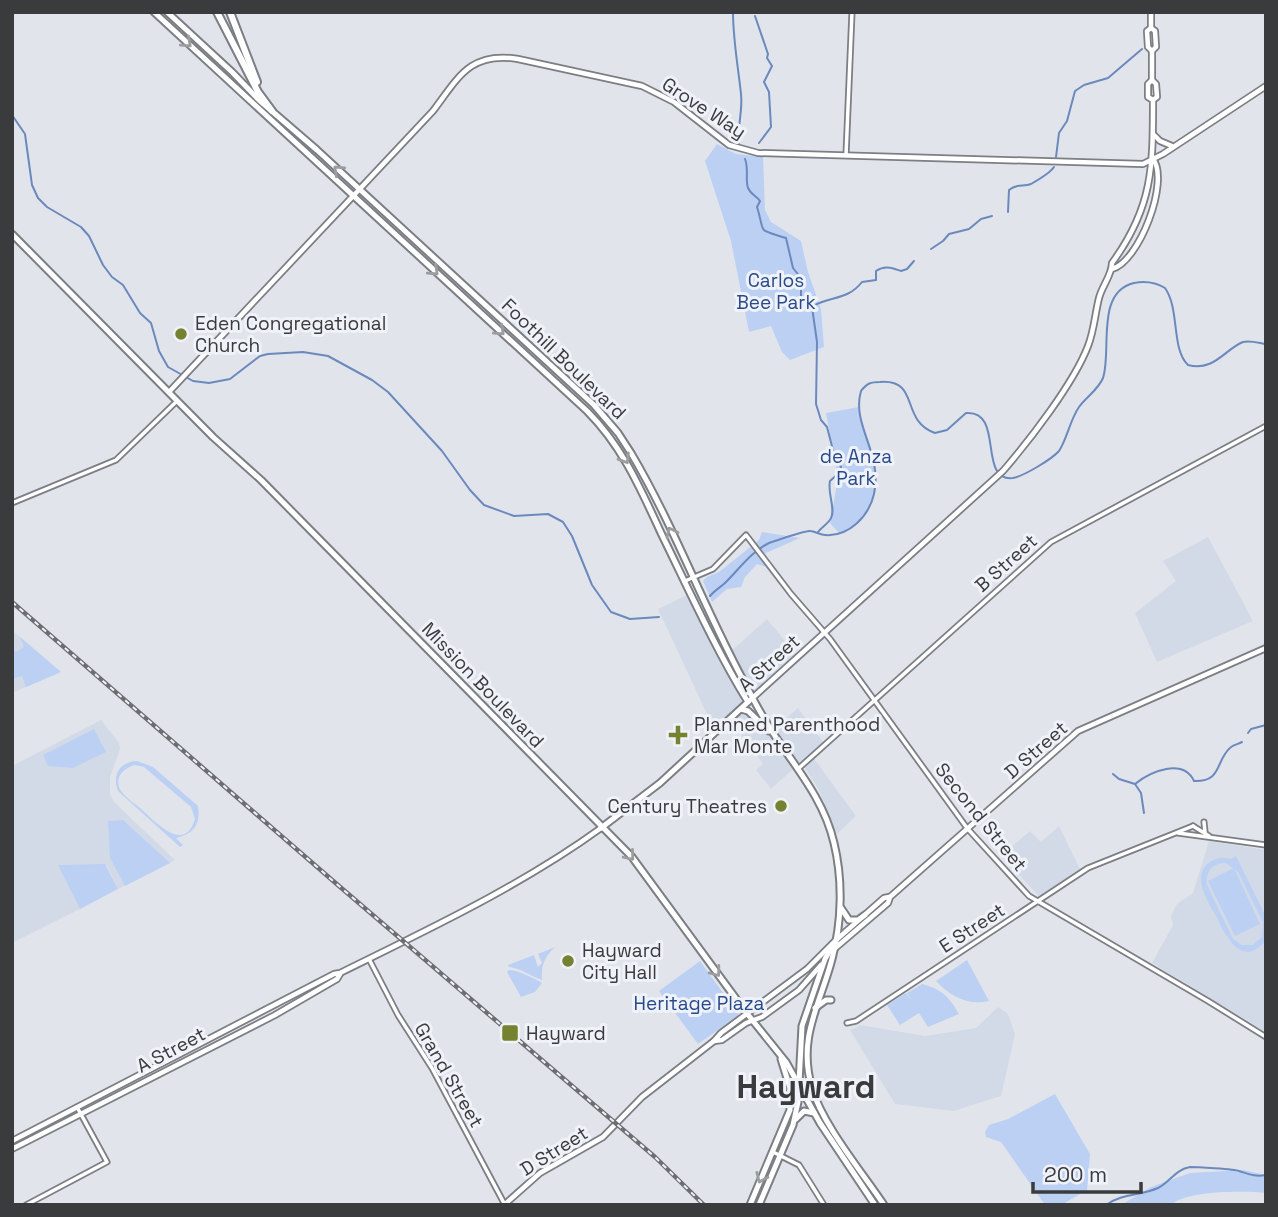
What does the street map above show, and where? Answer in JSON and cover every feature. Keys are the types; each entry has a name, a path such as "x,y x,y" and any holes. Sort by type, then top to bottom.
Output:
{"highway":[{"path":"216,12 258,92 272,111"},
{"path":"230,12 260,89 272,111"}],"main road":[{"name":"Foothill Boulevard","path":"154,12 603,427 632,471 685,581 750,700 799,768 819,802 833,836 839,869 840,904 834,950 809,1029 807,1048 811,1087 823,1114 884,1205"},
{"name":"Foothill Boulevard","path":"167,12 594,405 613,426 640,467 750,700"},
{"path":"1151,12 1151,27 1147,31 1148,47 1152,51 1152,80 1148,84 1148,92 1153,100 1153,159"},
{"name":"Grove Way","path":"169,392 433,111 458,75 480,61 507,57 642,86 674,102 727,144 758,153 1143,164 1266,86"},
{"path":"1153,133 1160,141 1173,146"},
{"name":"A Street","path":"12,1141 554,862 660,783 992,482 1017,455 1084,356 1092,334 1099,298 1112,263 1138,222 1146,199 1149,168 1153,159 1158,165 1157,186 1146,226 1127,257 1118,268 1112,269"},
{"name":"Mission Boulevard","path":"12,234 177,401 261,480 632,857 747,1014 779,1052 815,1114 875,1205"},
{"name":"D Street","path":"714,1041 722,1040 760,1019 799,990 825,959 888,903 890,897 1082,728 1266,648"},
{"path":"741,709 748,710 778,740"},
{"name":"D Street","path":"504,1205 540,1173 603,1137 642,1097 721,1033 807,969 835,940 884,898 890,897"},
{"path":"840,904 849,920 865,915"},
{"name":"Foothill Boulevard","path":"760,1205 794,1122 802,1026 825,959 835,940"},
{"name":"A Street","path":"12,1149 275,1014 337,979 340,973"},
{"path":"815,1008 826,1000 831,1000"},
{"path":"750,1205 791,1106 789,1085 779,1052"},
{"path":"794,1122 804,1111 815,1114"}],"street":[{"path":"846,155 852,12"},
{"path":"12,503 116,460 177,401"},
{"name":"B Street","path":"799,768 1051,542 1266,426"},
{"name":"Second Street","path":"693,577 713,569 746,535 761,557 826,634 967,828 1029,896 1266,1037"},
{"path":"685,581 693,577"},
{"path":"1204,822 1203,829 1208,835"},
{"path":"1196,836 1192,832 1193,826 1208,835"},
{"name":"E Street","path":"847,1023 853,1022 1088,868 1193,826"},
{"path":"1176,833 1208,835 1266,845"},
{"name":"Grand Street","path":"369,959 398,1015 432,1068 504,1205"},
{"path":"26,1205 107,1162 77,1107"},
{"path":"773,1152 795,1162 804,1171 824,1205"}],"shaded area":[{"path":"1208,537 1253,621 1157,662 1135,613 1176,581 1163,561"},
{"path":"689,594 722,659 767,619 796,654 743,701 767,735 798,708 823,742 810,753 856,816 837,834 818,788 801,762 771,789 756,770 763,764 728,717 714,729 658,609"},
{"path":"12,630 20,637 61,672 12,693"},
{"path":"101,720 119,743 120,749 110,777 110,794 114,802 175,860 118,889 107,866 59,865 80,909 12,943 12,766"},
{"path":"1059,826 1080,869 1039,896 1001,856 1030,831 1041,842"},
{"path":"1209,841 1266,850 1266,1032 1152,963 1173,925 1171,916 1177,904 1193,893"},
{"path":"998,1007 1008,1014 1015,1034 1001,1096 954,1111 895,1104 850,1030 861,1025 925,1036 976,1028"}],"green space":[{"name":"Carlos Bee Park","path":"717,144 736,154 763,157 765,210 771,222 801,241 821,309 824,347 790,360 782,352 771,326 749,332 731,241 705,161"},
{"name":"de Anza Park","path":"859,407 876,472 874,491 859,521 839,533 830,523 838,478 826,413"},
{"name":"de Anza Park","path":"762,532 800,538 759,556 766,567 757,564 745,577 741,587 727,589 712,602 703,581 719,572 759,540"},
{"path":"20,637 61,672 26,687 22,676 12,679 12,649 16,652 24,647"},
{"path":"94,729 106,752 73,768 48,766 43,755"},
{"path":"137,761 153,767 198,806 195,827 187,834 176,838 183,845 180,847 118,791 116,780 119,770","holes":["135,765 144,767 191,807 195,819 184,834 177,835 161,827 121,792 118,785 121,774"]},
{"path":"123,820 170,863 125,886 110,858 108,821"},
{"path":"1236,856 1266,917 1266,940 1249,952 1242,951 1230,940 1205,896 1201,881 1201,874 1210,862 1220,858 1231,859","holes":["1226,863 1238,872 1263,922 1262,937 1252,945 1242,945 1233,939 1207,885 1209,872 1217,864"]},
{"path":"105,864 118,889 80,909 58,865"},
{"path":"1234,868 1260,924 1235,936 1208,881"},
{"path":"555,947 544,962 542,980 508,965 534,955 538,967 542,963 538,954"},
{"path":"967,960 989,1001 967,1001 947,991 936,981"},
{"name":"Heritage Plaza","path":"700,961 739,1015 698,1044 659,991"},
{"path":"509,970 542,983 535,992 521,997 507,972"},
{"path":"922,984 944,994 959,1014 928,1027 919,1013 900,1025 887,1005 906,993 911,1000 907,993"},
{"path":"1055,1094 1090,1154 1087,1190 1061,1205 1045,1205 1001,1142 986,1137 985,1132 989,1125 1008,1119"},
{"path":"1243,1170 1266,1175 1266,1193 1202,1194 1171,1205 1121,1205 1151,1187 1190,1173"}],"waterway":[{"path":"733,12 741,100 739,143"},
{"path":"755,16 767,58 772,66 764,82 769,92 771,127 759,143"},
{"path":"1056,157 1059,133 1067,121 1075,91 1084,85 1108,78 1142,49"},
{"path":"12,115 25,134 32,185 38,198 47,207 81,227 89,236 103,265 112,277 123,285 140,313 151,323 159,351 168,367 193,381 209,383 230,379 260,356 268,354 303,352 328,356 388,392 442,451 484,505 514,516 548,514 563,522 572,536 592,585 611,612 630,619 659,617"},
{"path":"745,159 748,188 760,201 757,207 763,229 786,238 793,268 801,278 801,297 811,306"},
{"path":"1008,212 1009,190 1031,184 1054,167"},
{"path":"931,249 949,234 969,229 981,219 992,216"},
{"path":"1266,217 1266,224"},
{"path":"813,306 845,295 862,282 876,280 876,271 879,269 901,271 914,261"},
{"path":"710,596 763,546 807,531 825,535 842,533 863,517 874,494 876,479 859,404 861,391 869,384 893,383 901,387 917,419 935,433 947,430 966,413 978,415 985,422 989,433 996,469 1002,476 1013,478 1037,467 1059,451 1079,407 1101,382 1105,367 1109,310 1122,289 1142,282 1165,288 1173,307 1179,349 1188,365 1212,363 1243,342 1266,344"},
{"path":"812,307 817,342 816,404 841,467 840,472 830,481 833,510 831,518 818,532"},
{"path":"1248,733 1251,729 1266,725"},
{"path":"1113,774 1135,784 1158,771 1175,768 1189,774 1194,781 1203,780 1214,774 1231,747 1242,742"},
{"path":"1135,784 1141,793 1144,813"},
{"path":"1106,1205 1118,1198 1158,1188 1181,1170 1190,1167 1266,1175"}],"railway":[{"path":"12,602 655,1157 704,1205"}],"place":[{"name":"Eden Congregational Church","path":"181,334"},
{"name":"Planned Parenthood Mar Monte","path":"678,735"},
{"name":"Century Theatres","path":"781,806"},
{"name":"Hayward City Hall","path":"568,961"},
{"name":"Hayward","path":"510,1033"}],"district":[{"name":"Hayward","path":"806,1087"}]}
